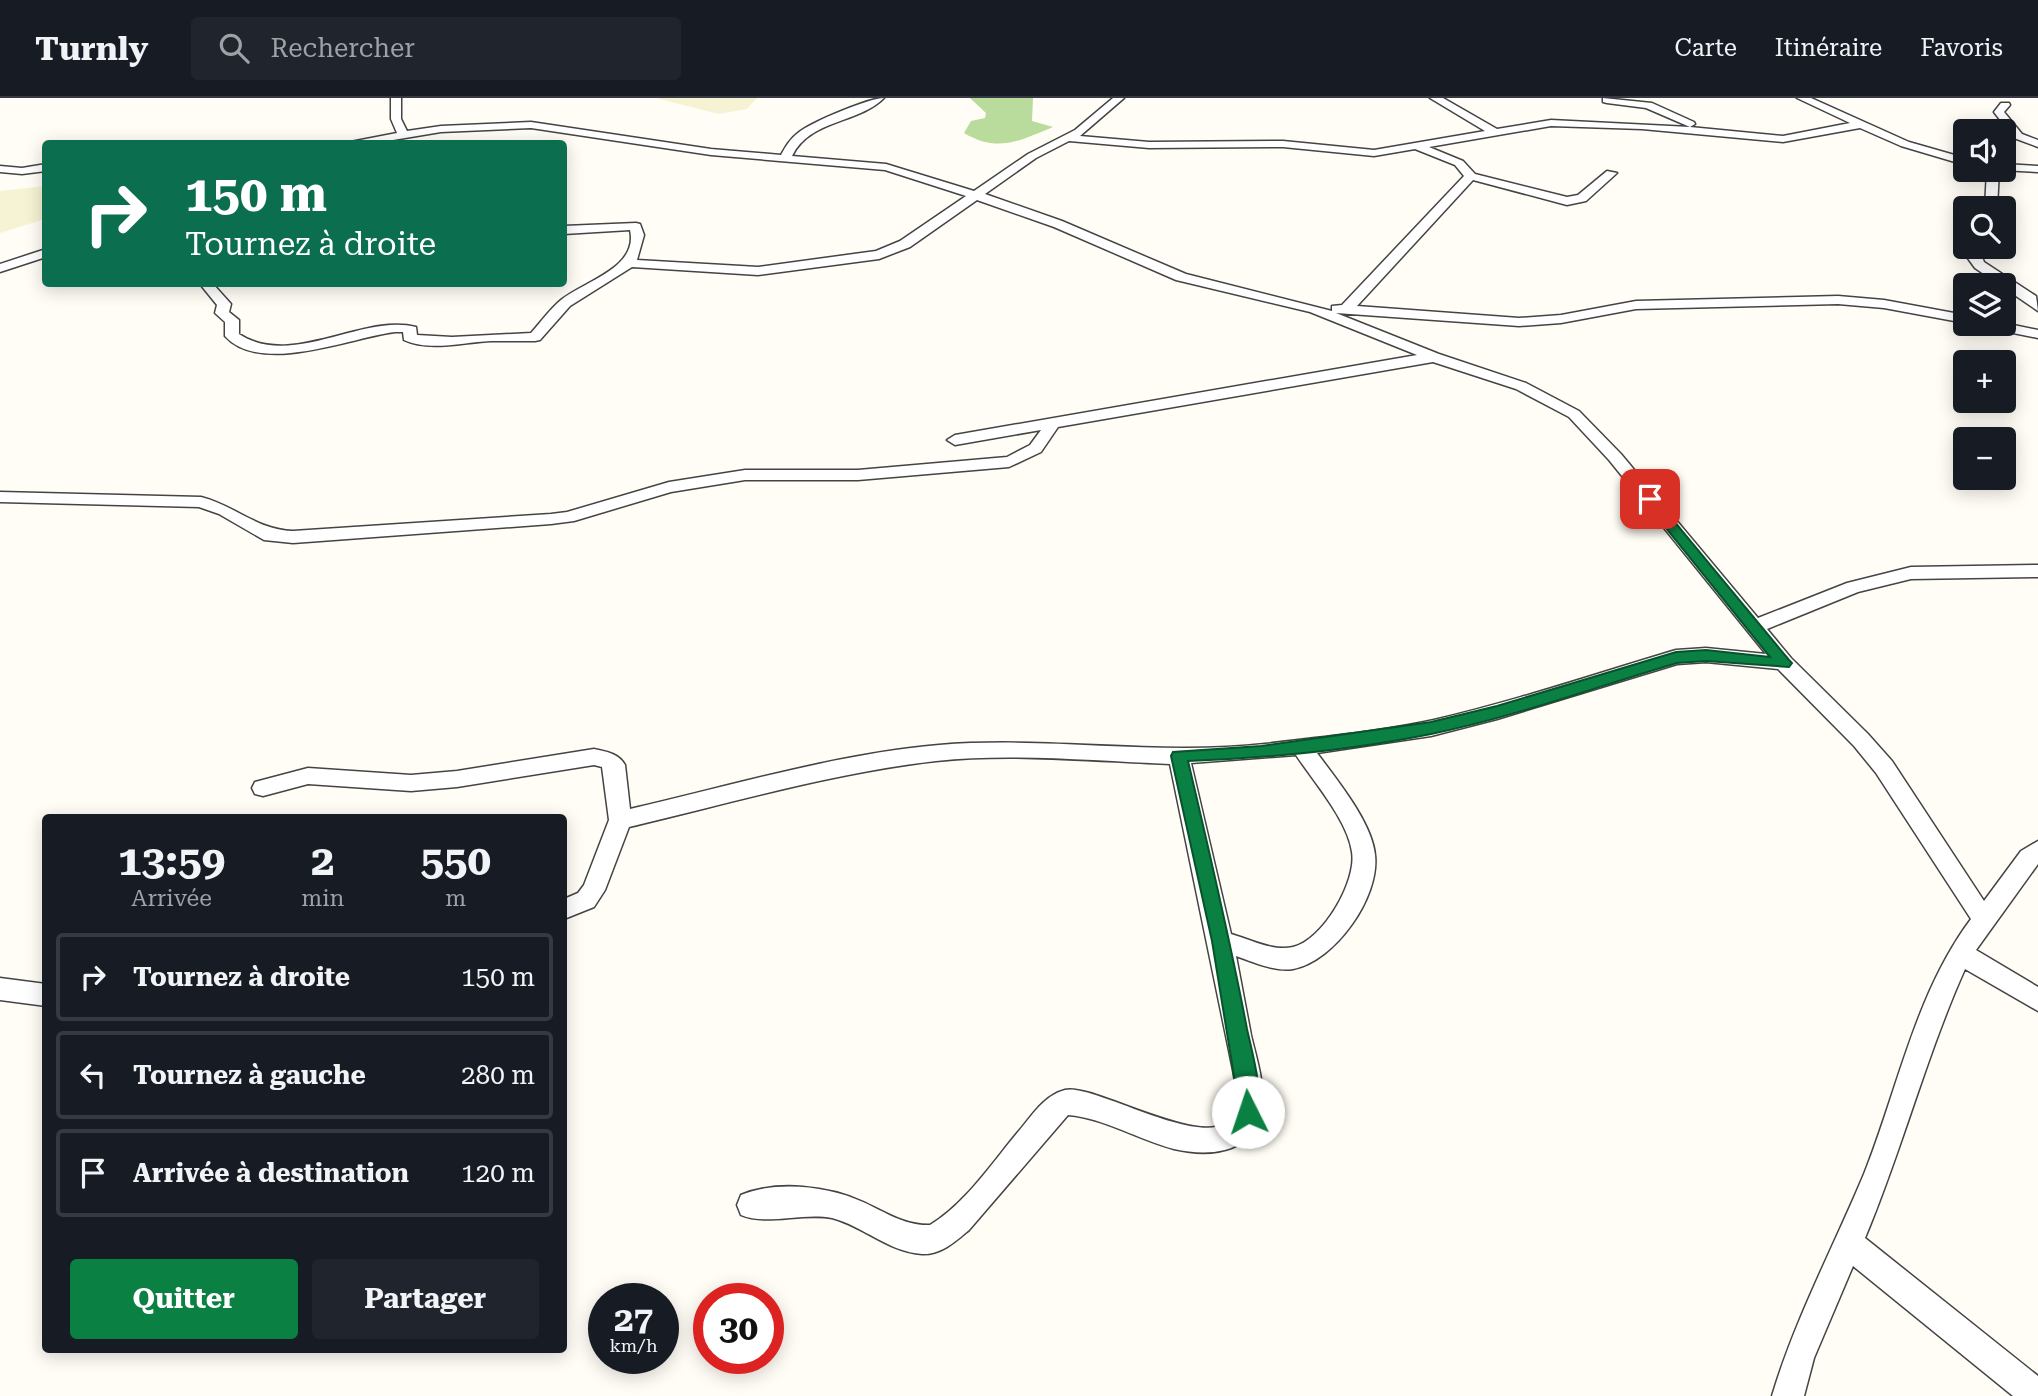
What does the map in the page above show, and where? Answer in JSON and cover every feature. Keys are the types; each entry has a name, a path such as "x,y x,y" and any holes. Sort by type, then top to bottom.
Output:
{"street":[{"path":"396,98 396,119 403,133"},
{"path":"785,159 790,147 802,134 879,98"},
{"path":"209,287 224,304 222,313 232,320 232,336 237,342 261,346 307,346 339,342 377,331 404,328 411,330 409,337 413,339 452,341 494,337 528,338 540,335 565,303 629,262 735,271 779,270 857,260 905,244 1032,156 1070,138 1119,98"},
{"path":"1435,98 1497,133"},
{"path":"1802,98 1859,125 1953,159"},
{"path":"1606,100 1657,103 1705,131"},
{"path":"2005,104 1999,113 2018,136 2038,144"},
{"path":"1070,138 1149,145 1283,144 1365,153 1551,123 1705,131 1793,139 1859,125"},
{"path":"366,140 403,133 512,124 711,152 886,167 1058,224 1192,281 1314,309 1434,357 1521,386 1574,415 1615,457 1784,663 1884,766 1983,920"},
{"path":"1418,146 1459,163 1468,170 1469,176"},
{"path":"0,169 22,171 42,168"},
{"path":"2016,168 2038,170"},
{"path":"1469,176 1567,201 1583,198 1611,173"},
{"path":"1346,309 1469,176"},
{"path":"567,230 624,225 636,227 638,235 629,262"},
{"path":"0,268 42,254"},
{"path":"1974,259 1983,268 2022,291 2038,307"},
{"path":"1314,309 1519,322 1561,319 1636,305 1838,300 1884,304 1953,317"},
{"path":"2016,330 2038,334"},
{"path":"955,440 1434,357"},
{"path":"0,513 5,497 201,502 225,510 270,536 293,537 568,517 669,487 744,475 837,477 1009,462 1030,455 1040,447 1052,423"},
{"path":"1754,627 1853,587 1911,573 2038,570"},
{"path":"620,820 865,762 939,752 1031,750 1179,756 1261,752 1431,728 1497,712 1676,657 1706,656 1784,663"},
{"path":"1222,941 1292,959 1310,951 1345,916 1364,876 1364,853 1355,830 1302,747"},
{"path":"751,1205 787,1202 827,1204 914,1239 933,1239 955,1225 1056,1107 1067,1102 1081,1103 1170,1134 1224,1139 1241,1128 1248,1112 1246,1078 1222,941 1179,756"},
{"path":"263,788 308,776 411,783 457,779 594,757 608,760 614,765 620,820 593,890 586,900 567,908"},
{"path":"1788,1396 1799,1357 1877,1176 1937,1004 1960,953 2029,858 2038,850"},
{"path":"1960,953 2038,1000"},
{"path":"0,989 42,994"},
{"path":"1848,1243 2038,1396"}],"shaded area":[{"path":"655,98 757,98 747,109 719,114"},
{"path":"42,186 42,220 0,233 0,191"}],"green space":[{"path":"970,98 1033,98 1032,121 1053,127 1009,143 998,144 976,139 964,133 971,121 985,118 986,113"}],"route":[{"path":"1248,1112 1246,1078 1222,941 1179,756 1261,752 1431,728 1497,712 1676,657 1706,656 1784,663 1650,499"}]}
